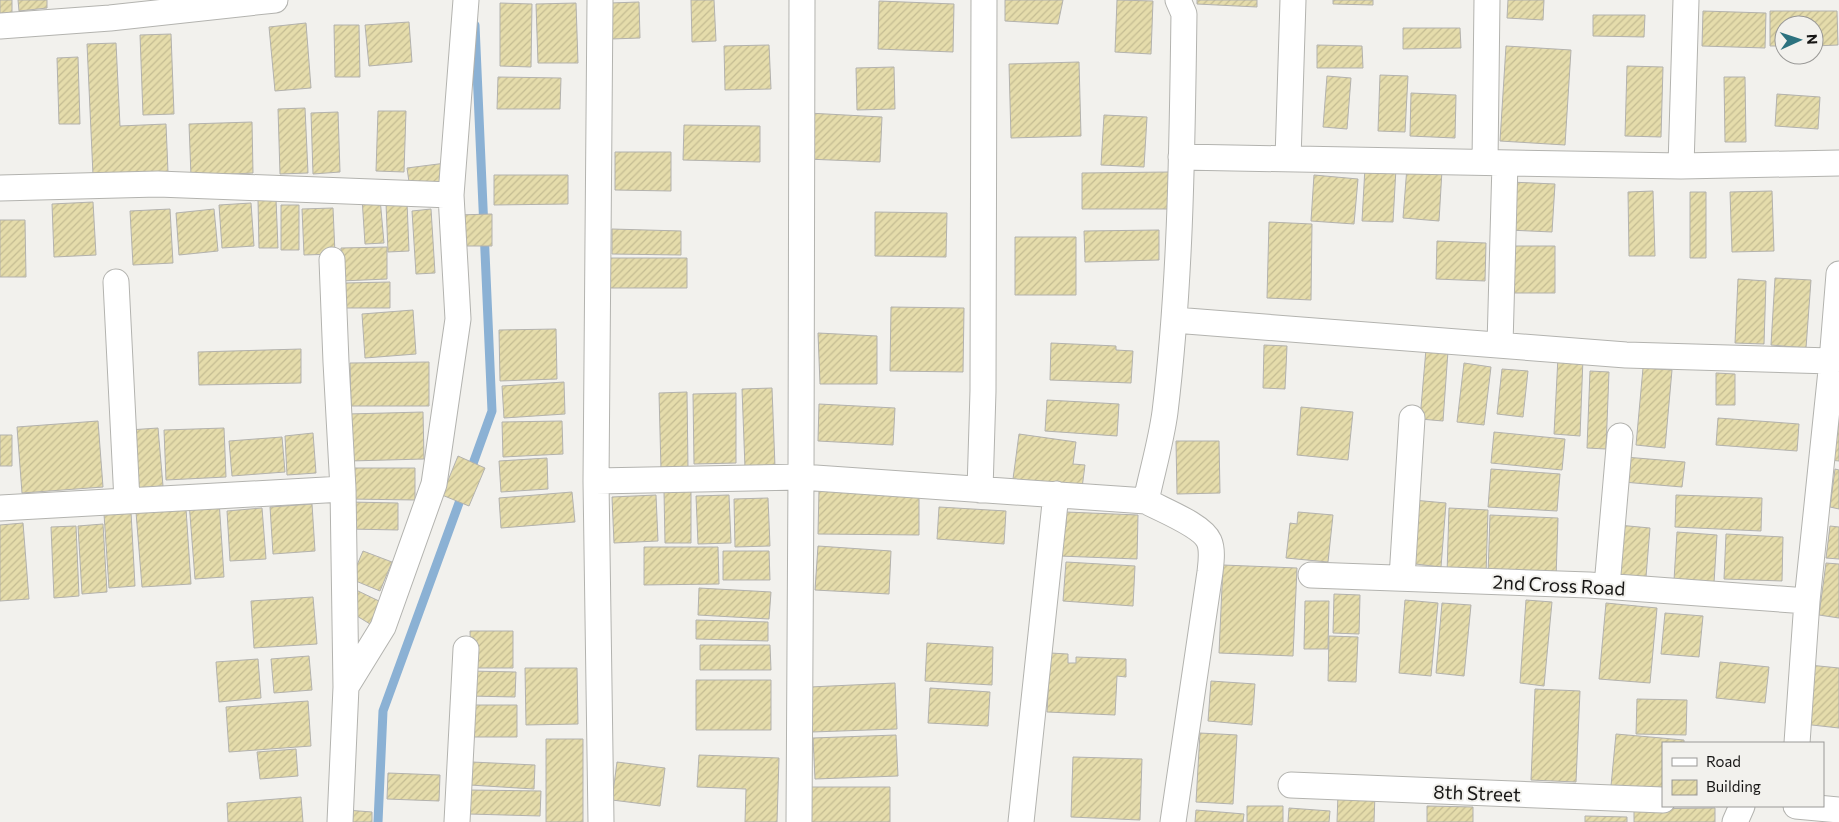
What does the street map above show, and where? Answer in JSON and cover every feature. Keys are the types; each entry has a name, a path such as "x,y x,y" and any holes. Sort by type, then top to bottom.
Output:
{"street":[{"path":"0,26 109,9 275,0"},
{"path":"346,687 383,627 434,484 458,319 451,195 466,0"},
{"path":"600,0 596,481 601,822"},
{"path":"799,822 802,0"},
{"path":"980,490 983,381 984,0"},
{"path":"1146,501 1164,414 1174,320 1181,157 1184,14 1178,0"},
{"path":"1288,159 1293,0"},
{"path":"1487,0 1495,162 1500,345"},
{"path":"1680,166 1686,0"},
{"path":"1181,157 1680,166 1839,163"},
{"path":"0,188 158,184 451,195"},
{"path":"332,260 343,489 346,687 340,822"},
{"path":"1797,742 1807,601 1832,361 1839,274"},
{"path":"116,282 127,501"},
{"path":"1174,320 1626,355 1832,361"},
{"path":"1402,578 1412,418"},
{"path":"1607,586 1620,436"},
{"path":"596,481 801,477 1146,501 1201,530 1209,541 1211,555 1210,572 1173,822"},
{"path":"0,508 343,489"},
{"path":"1021,822 1056,494"},
{"name":"2nd Cross Road","path":"1311,575 1607,586 1807,601"},
{"path":"457,822 466,648"},
{"name":"8th Street","path":"1291,785 1662,800"},
{"path":"1735,822 1742,807"},
{"path":"1807,807 1839,810"}],"building":[{"path":"0,0 12,0 12,16 0,16"},
{"path":"18,0 47,0 47,8 19,11"},
{"path":"691,0 714,0 716,41 692,42"},
{"path":"1005,0 1063,0 1058,24 1005,21"},
{"path":"1117,0 1153,1 1151,54 1115,52"},
{"path":"1197,0 1257,0 1257,7 1197,4"},
{"path":"1333,0 1373,0 1373,5 1333,4"},
{"path":"1508,0 1544,0 1543,20 1507,18"},
{"path":"879,1 954,4 953,52 878,49"},
{"path":"639,2 640,38 611,39 610,3"},
{"path":"500,3 532,4 531,67 500,66"},
{"path":"576,3 578,63 538,63 536,4"},
{"path":"1703,11 1766,13 1765,48 1702,46"},
{"path":"1770,11 1837,11 1838,45 1824,46 1824,15 1774,15 1774,46 1770,46"},
{"path":"1593,15 1645,15 1644,37 1593,36"},
{"path":"409,22 412,62 369,66 365,25"},
{"path":"306,23 311,88 275,91 269,27"},
{"path":"334,25 359,25 360,77 335,77"},
{"path":"1403,28 1460,28 1461,48 1403,49"},
{"path":"171,34 174,114 143,115 140,35"},
{"path":"116,43 120,126 166,124 168,172 93,175 87,44"},
{"path":"769,45 771,89 725,90 724,46"},
{"path":"1317,45 1362,46 1363,68 1317,68"},
{"path":"1506,46 1571,50 1565,145 1500,141"},
{"path":"78,57 80,124 59,124 57,58"},
{"path":"1079,62 1081,136 1011,138 1009,64"},
{"path":"1627,66 1663,67 1661,137 1625,136"},
{"path":"894,67 895,109 857,110 856,68"},
{"path":"1380,75 1408,76 1405,132 1378,131"},
{"path":"1327,76 1351,78 1347,129 1323,127"},
{"path":"498,77 561,78 560,109 497,109"},
{"path":"1724,77 1745,77 1746,142 1725,142"},
{"path":"1411,93 1456,95 1455,138 1410,136"},
{"path":"1777,94 1820,97 1818,129 1775,126"},
{"path":"305,108 308,173 280,174 278,109"},
{"path":"378,111 406,111 404,172 376,171"},
{"path":"338,112 340,172 313,174 311,113"},
{"path":"808,113 882,117 880,162 806,159"},
{"path":"1104,115 1147,117 1144,167 1101,165"},
{"path":"252,122 253,173 191,176 189,124"},
{"path":"684,125 760,126 760,162 683,160"},
{"path":"615,152 671,152 671,191 615,190"},
{"path":"446,163 448,184 410,189 407,168"},
{"path":"1365,167 1396,168 1393,222 1362,221"},
{"path":"1407,167 1442,170 1439,221 1403,218"},
{"path":"1169,172 1169,209 1082,209 1082,173"},
{"path":"494,175 568,175 568,204 494,205"},
{"path":"1314,175 1358,179 1354,224 1311,221"},
{"path":"1510,182 1555,184 1552,232 1508,230"},
{"path":"1653,191 1655,256 1629,256 1628,192"},
{"path":"1772,191 1774,251 1732,252 1730,192"},
{"path":"1690,192 1706,192 1706,258 1690,258"},
{"path":"362,198 380,198 384,243 365,244"},
{"path":"276,199 278,248 259,248 258,200"},
{"path":"93,202 96,255 54,257 52,204"},
{"path":"407,202 409,251 388,252 386,203"},
{"path":"251,203 254,246 222,248 219,205"},
{"path":"281,205 299,205 299,250 281,250"},
{"path":"333,208 335,254 304,255 302,209"},
{"path":"170,209 173,263 133,265 130,211"},
{"path":"214,209 218,251 179,255 176,213"},
{"path":"431,209 435,273 416,274 412,211"},
{"path":"875,212 947,213 946,257 875,256"},
{"path":"492,214 492,246 457,246 457,215"},
{"path":"0,220 25,220 26,277 0,277"},
{"path":"1269,222 1312,224 1311,300 1267,298"},
{"path":"612,229 681,231 681,255 612,254"},
{"path":"1159,230 1159,260 1085,262 1084,231"},
{"path":"1015,237 1076,237 1076,295 1015,295"},
{"path":"1437,241 1486,243 1485,281 1436,279"},
{"path":"1509,246 1555,246 1555,293 1509,293"},
{"path":"387,247 387,279 341,281 341,248"},
{"path":"606,258 687,258 687,288 606,288"},
{"path":"1775,278 1811,280 1806,348 1771,345"},
{"path":"1738,279 1766,281 1764,344 1735,343"},
{"path":"390,282 390,308 345,308 345,283"},
{"path":"891,307 964,308 963,372 890,371"},
{"path":"413,310 416,354 365,358 362,314"},
{"path":"556,329 557,379 500,381 499,330"},
{"path":"818,333 877,336 877,384 820,384"},
{"path":"1051,343 1116,346 1116,350 1133,351 1131,383 1050,380"},
{"path":"1264,345 1287,346 1285,389 1263,388"},
{"path":"301,349 301,383 199,385 198,352"},
{"path":"1426,349 1448,351 1443,421 1420,419"},
{"path":"1558,357 1583,358 1580,436 1554,434"},
{"path":"429,362 429,406 351,406 350,363"},
{"path":"1464,363 1491,367 1484,425 1457,422"},
{"path":"1643,368 1672,370 1665,448 1636,445"},
{"path":"1502,369 1528,371 1523,417 1497,414"},
{"path":"1590,371 1609,372 1606,449 1587,448"},
{"path":"1716,373 1735,374 1735,405 1716,405"},
{"path":"564,382 565,414 504,418 502,386"},
{"path":"772,388 775,467 745,468 742,389"},
{"path":"687,392 688,469 661,470 659,393"},
{"path":"736,393 736,463 694,464 693,394"},
{"path":"1047,400 1119,404 1117,436 1045,431"},
{"path":"819,404 895,408 893,445 818,441"},
{"path":"1301,407 1353,412 1348,460 1297,455"},
{"path":"423,412 424,459 350,461 348,414"},
{"path":"1718,418 1799,424 1797,451 1716,445"},
{"path":"98,421 103,487 22,493 17,427"},
{"path":"562,421 563,454 503,457 502,422"},
{"path":"1834,421 1839,422 1839,461 1829,460"},
{"path":"158,428 163,486 134,488 129,430"},
{"path":"224,428 226,477 166,480 164,430"},
{"path":"1494,432 1565,439 1562,470 1491,463"},
{"path":"313,433 316,473 287,475 285,436"},
{"path":"1019,434 1076,442 1073,464 1085,465 1082,488 1013,479"},
{"path":"0,435 12,435 12,466 0,466"},
{"path":"282,437 285,472 232,476 229,441"},
{"path":"1176,441 1219,441 1220,493 1177,494"},
{"path":"458,456 485,468 469,506 442,495"},
{"path":"1625,457 1685,462 1682,487 1623,482"},
{"path":"547,458 548,489 501,492 499,461"},
{"path":"349,468 415,468 415,500 349,499"},
{"path":"1491,469 1560,474 1557,511 1488,507"},
{"path":"1835,469 1839,470 1839,509 1830,507"},
{"path":"819,490 919,492 919,535 818,534"},
{"path":"664,491 691,491 691,543 665,543"},
{"path":"572,492 575,522 501,528 499,498"},
{"path":"656,495 658,541 614,543 612,497"},
{"path":"729,495 731,543 698,544 696,496"},
{"path":"1676,495 1762,498 1761,531 1675,527"},
{"path":"768,498 770,546 735,547 734,499"},
{"path":"219,500 224,577 195,579 189,502"},
{"path":"1413,500 1446,503 1441,567 1407,563"},
{"path":"349,502 398,503 398,530 349,529"},
{"path":"312,504 315,551 273,554 270,507"},
{"path":"939,507 1006,511 1004,544 937,539"},
{"path":"262,508 266,559 230,561 227,511"},
{"path":"1449,508 1488,510 1486,575 1447,574"},
{"path":"186,509 191,584 142,587 136,512"},
{"path":"131,512 135,586 109,588 104,514"},
{"path":"1066,512 1138,515 1137,559 1059,556 1060,527 1066,527"},
{"path":"1298,512 1333,515 1328,562 1286,558 1290,523 1297,524"},
{"path":"1490,515 1558,518 1556,578 1488,575"},
{"path":"23,523 29,599 0,601 0,525"},
{"path":"103,524 107,592 82,594 78,526"},
{"path":"1618,525 1650,528 1646,577 1614,575"},
{"path":"76,526 79,596 54,598 51,527"},
{"path":"1830,526 1839,527 1839,559 1826,558"},
{"path":"1677,532 1717,535 1714,583 1674,580"},
{"path":"1726,534 1783,537 1782,581 1724,579"},
{"path":"818,546 891,551 889,594 815,590"},
{"path":"644,547 718,547 719,584 644,585"},
{"path":"363,551 392,562 380,591 351,579"},
{"path":"723,551 769,551 770,580 723,580"},
{"path":"1066,562 1135,566 1133,606 1063,601"},
{"path":"1826,563 1839,564 1839,618 1819,615"},
{"path":"1223,565 1297,568 1293,656 1219,653"},
{"path":"699,588 771,592 769,619 698,615"},
{"path":"354,589 381,602 370,624 352,613"},
{"path":"1334,594 1360,595 1359,634 1333,633"},
{"path":"313,597 317,644 254,648 251,601"},
{"path":"1405,600 1438,603 1431,676 1399,673"},
{"path":"1526,600 1552,602 1544,686 1520,683"},
{"path":"1305,601 1329,601 1328,649 1304,649"},
{"path":"1442,603 1471,605 1464,676 1436,673"},
{"path":"1606,603 1657,608 1650,683 1599,679"},
{"path":"1665,613 1703,616 1699,657 1661,654"},
{"path":"696,620 768,622 768,641 696,639"},
{"path":"470,631 513,631 513,668 471,668"},
{"path":"1329,636 1358,637 1356,682 1328,681"},
{"path":"927,643 993,647 992,685 925,681"},
{"path":"700,645 770,645 771,670 700,670"},
{"path":"1050,653 1068,654 1068,663 1076,663 1076,657 1126,659 1126,677 1117,676 1115,715 1047,712"},
{"path":"309,656 312,690 274,693 271,659"},
{"path":"258,659 261,698 219,702 216,662"},
{"path":"1720,662 1769,667 1765,703 1716,698"},
{"path":"1809,665 1839,668 1839,728 1803,724"},
{"path":"525,668 577,668 578,724 526,725"},
{"path":"469,671 516,672 515,697 469,696"},
{"path":"696,680 771,680 771,730 696,730"},
{"path":"1211,681 1255,684 1252,725 1208,721"},
{"path":"895,683 897,729 812,732 810,687"},
{"path":"930,688 990,692 988,726 928,723"},
{"path":"1535,689 1580,691 1576,782 1531,780"},
{"path":"1637,699 1687,700 1686,735 1636,734"},
{"path":"308,701 311,746 229,752 226,707"},
{"path":"470,705 517,705 517,737 470,737"},
{"path":"1200,733 1237,735 1233,804 1196,802"},
{"path":"1616,734 1684,740 1684,742 1662,742 1662,790 1611,786"},
{"path":"896,735 898,776 815,779 813,738"},
{"path":"546,739 583,739 583,822 546,822"},
{"path":"296,749 298,776 260,779 257,752"},
{"path":"699,755 779,758 777,822 745,822 746,789 697,787"},
{"path":"1073,757 1142,759 1140,820 1071,817"},
{"path":"472,762 535,765 534,789 470,785"},
{"path":"617,762 665,768 660,806 612,800"},
{"path":"388,773 440,775 439,801 387,799"},
{"path":"810,787 890,787 890,822 810,822"},
{"path":"470,790 541,791 540,816 469,814"},
{"path":"1338,794 1375,794 1374,822 1337,822"},
{"path":"301,797 303,822 228,822 227,803"},
{"path":"1247,806 1283,806 1283,822 1247,822"},
{"path":"1427,806 1473,807 1473,822 1427,822"},
{"path":"1289,808 1330,811 1329,822 1288,822"},
{"path":"1715,808 1715,822 1634,822 1634,809"},
{"path":"346,810 372,812 372,822 346,822"},
{"path":"1196,810 1244,814 1243,822 1195,822"},
{"path":"1585,816 1627,817 1627,822 1585,822"}],"waterway":[{"path":"470,472 492,411 475,25"},
{"path":"378,822 383,711 463,492"}]}
